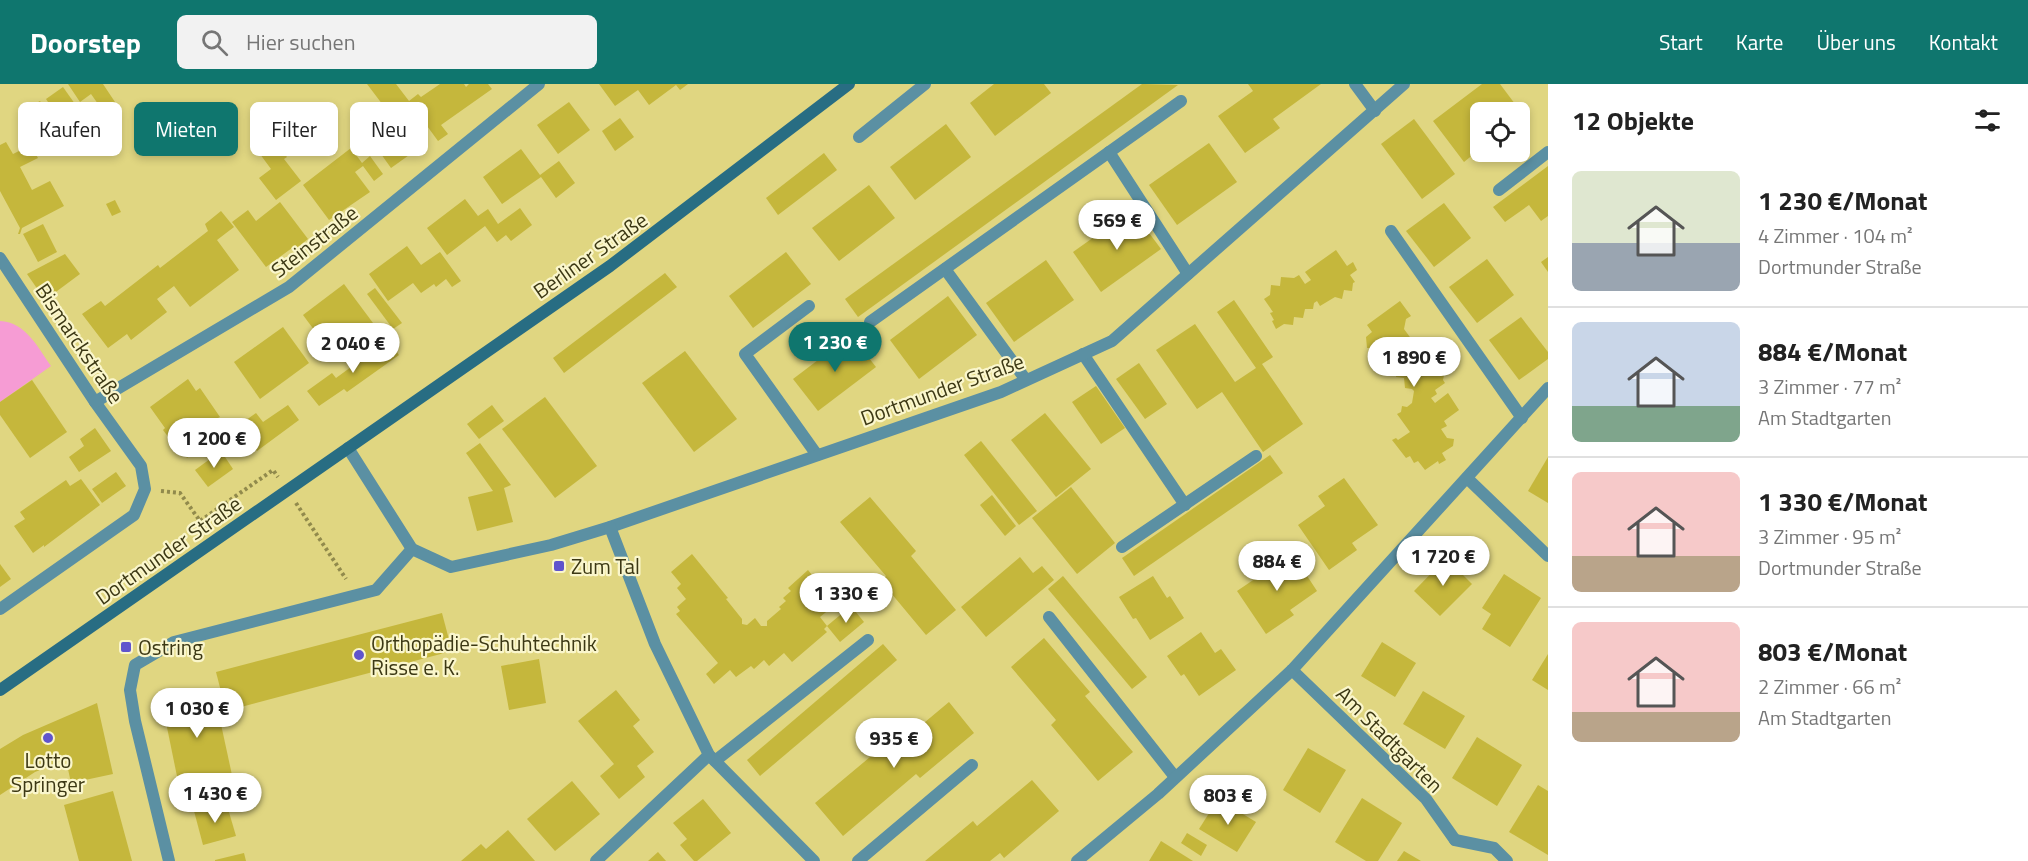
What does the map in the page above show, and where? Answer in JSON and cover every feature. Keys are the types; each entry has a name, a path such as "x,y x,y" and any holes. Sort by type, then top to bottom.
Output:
{"main road":[{"name":"Berliner Straße","path":"348,448 636,247 849,84"},
{"name":"Dortmunder Straße","path":"0,690 348,448"}],"street":[{"name":"Steinstraße","path":"95,402 289,287 539,84"},
{"path":"859,137 925,84"},
{"path":"1355,84 1375,111"},
{"name":"Dortmunder Straße","path":"412,549 451,567 551,545 610,527 1001,392 1112,341 1404,84"},
{"path":"870,322 1181,101"},
{"path":"1109,152 1188,274"},
{"path":"1499,190 1548,152"},
{"path":"1391,231 1522,418"},
{"name":"Bismarckstraße","path":"0,258 95,402 141,466 145,489 134,515 0,609"},
{"path":"945,269 1026,381"},
{"path":"809,306 745,354 818,455"},
{"path":"1083,354 1185,505"},
{"path":"1077,861 1175,777 1292,670 1548,388"},
{"path":"169,861 135,721 130,690 135,665 174,642 376,590 412,549 348,448"},
{"path":"1122,548 1256,456"},
{"path":"1467,478 1548,556"},
{"path":"610,527 655,644 712,758 814,861"},
{"path":"1048,617 1175,777"},
{"path":"596,861 712,758 868,640"},
{"name":"Am Stadtgarten","path":"1292,670 1426,799 1455,840 1494,848 1507,861"},
{"path":"858,861 972,765"}],"shaded area":[{"path":"0,321 9,322 24,331 51,366 0,402"}],"building":[{"path":"68,84 103,84 115,102 97,102 91,94 80,102"},
{"path":"367,84 396,84 409,101 418,94 421,97 440,84 464,84 466,87 469,84 488,84 492,89 441,125 448,134 438,141 428,127 428,102 381,102"},
{"path":"599,84 688,84 680,90 676,85 649,105 638,90 615,106"},
{"path":"994,84 1044,84 1051,93 995,136 970,103"},
{"path":"1142,84 1178,85 858,317 845,299"},
{"path":"1248,84 1321,84 1273,119 1280,128 1245,153 1218,116 1253,91"},
{"path":"1482,84 1500,84 1514,102 1470,102 1470,157 1464,162 1433,121"},
{"path":"63,87 74,102 48,102 46,99"},
{"path":"569,102 590,130 558,154 537,125"},
{"path":"620,118 634,137 615,151 602,131"},
{"path":"1414,119 1455,174 1422,199 1381,144"},
{"path":"946,124 971,157 915,200 890,167"},
{"path":"6,142 13,154 18,152 18,156 37,156 38,158 20,167 32,190 50,181 64,206 22,228 20,234 18,234 20,228 0,191 0,145"},
{"path":"1209,143 1237,182 1177,225 1149,185"},
{"path":"350,149 350,156 357,156 362,163 370,156 383,174 374,181 363,166 355,172 370,192 329,220 303,185"},
{"path":"521,149 540,175 559,161 575,183 556,198 541,177 502,204 483,177"},
{"path":"824,153 837,170 778,215 766,198"},
{"path":"261,156 286,156 284,159 301,181 276,200 259,178 271,169"},
{"path":"382,156 408,156 391,168"},
{"path":"1548,166 1548,216 1541,221 1529,205 1505,222 1493,207"},
{"path":"869,185 895,218 839,261 812,228"},
{"path":"465,199 478,216 488,209 498,224 520,208 532,225 511,241 506,235 497,242 485,226 447,255 427,228"},
{"path":"115,200 121,212 112,216 106,204"},
{"path":"280,202 308,239 266,267 232,222 248,210 256,221"},
{"path":"1444,203 1471,238 1434,267 1406,231"},
{"path":"1132,210 1161,249 1101,292 1073,252"},
{"path":"221,211 234,227 217,240 239,270 190,307 174,286 157,299 167,312 131,340 127,334 108,348 82,314 101,301 105,306 158,265 160,268 208,231 205,224"},
{"path":"43,224 57,252 38,262 23,234"},
{"path":"407,246 421,265 440,252 461,281 452,287 446,279 436,287 434,284 421,293 413,283 388,301 369,274"},
{"path":"1336,250 1347,266 1353,262 1357,270 1350,275 1355,282 1352,291 1344,290 1342,299 1335,297 1320,306 1317,301 1313,309 1305,309 1303,318 1294,317 1293,325 1284,324 1276,329 1270,313 1273,312 1264,299 1270,295 1271,285 1280,286 1281,277 1294,278 1299,275 1305,284 1311,280 1305,272"},
{"path":"786,252 811,284 753,328 729,296"},
{"path":"65,254 80,274 45,300 27,274"},
{"path":"1548,257 1548,272 1541,262"},
{"path":"1487,259 1514,295 1477,323 1449,287"},
{"path":"1046,260 1074,300 1014,342 986,303"},
{"path":"665,273 677,287 564,373 553,358"},
{"path":"344,284 373,323 332,354 303,315"},
{"path":"375,288 402,323 393,329 367,294"},
{"path":"948,296 977,335 919,379 890,340"},
{"path":"1234,300 1273,357 1262,364 1303,424 1263,452 1222,392 1197,409 1156,350 1195,324 1235,382 1256,368 1217,312"},
{"path":"1400,301 1411,316 1406,319 1404,329 1415,344 1408,350 1413,357 1421,351 1438,355 1437,365 1446,366 1443,380 1445,383 1435,390 1437,394 1431,398 1435,403 1448,393 1459,410 1444,421 1447,426 1441,429 1447,438 1454,439 1453,446 1442,453 1446,460 1439,464 1438,461 1425,470 1418,461 1414,463 1410,456 1406,458 1392,440 1396,438 1398,440 1410,432 1397,414 1401,412 1402,406 1407,407 1412,403 1414,391 1405,388 1404,378 1396,377 1397,369 1392,373 1381,358 1374,358 1374,348 1367,348 1366,337 1372,332 1367,325"},
{"path":"1521,317 1548,352 1548,359 1519,380 1489,340"},
{"path":"283,327 309,363 260,399 234,362"},
{"path":"851,335 876,367 818,411 793,379"},
{"path":"388,340 399,355 347,392 344,389 319,406 307,391 332,373 336,378"},
{"path":"685,351 737,419 694,452 642,383"},
{"path":"1139,363 1167,404 1145,419 1116,379"},
{"path":"188,379 196,391 200,388 220,417 216,419 225,431 187,458 171,436 169,438 163,430 165,428 150,407"},
{"path":"32,380 67,432 30,458 0,415 0,402"},
{"path":"1096,386 1125,428 1101,444 1072,402"},
{"path":"545,397 597,466 555,498 502,429"},
{"path":"288,405 299,420 257,451 239,425 256,413 263,422"},
{"path":"492,405 504,421 479,439 467,424"},
{"path":"1045,413 1091,469 1056,497 1011,440"},
{"path":"95,428 111,451 79,472 69,457 84,446 80,439"},
{"path":"981,441 1037,511 1019,525 964,455"},
{"path":"480,443 511,485 504,488 513,522 477,531 468,497 493,491 466,453"},
{"path":"221,451 233,469 208,487 195,470"},
{"path":"1270,455 1283,473 1134,576 1122,558"},
{"path":"1548,457 1548,503 1528,491"},
{"path":"116,472 126,486 102,503 92,489"},
{"path":"1344,478 1378,525 1352,543 1357,550 1329,570 1298,525 1325,506 1318,496"},
{"path":"81,479 100,505 33,553 14,526 25,519 20,512 66,480 70,486"},
{"path":"1071,487 1115,543 1077,574 1032,518"},
{"path":"992,495 1016,526 1005,536 980,505"},
{"path":"870,497 916,551 911,556 956,610 926,635 881,581 886,576 840,522"},
{"path":"1290,550 1317,591 1290,610 1294,615 1266,634 1237,591 1265,572 1262,568"},
{"path":"692,554 728,598 726,599 742,619 742,624 747,625 755,618 761,626 767,626 767,621 781,609 779,607 786,601 783,598 791,591 788,588 808,570 829,596 825,600 831,608 820,617 827,626 824,629 827,632 792,662 784,653 769,666 764,660 754,669 751,666 736,677 730,670 714,684 706,674 718,663 676,614 680,611 677,607 686,599 677,588 681,584 671,572"},
{"path":"1020,557 1033,573 1042,566 1054,580 986,637 961,607"},
{"path":"1446,558 1472,584 1440,616 1414,591"},
{"path":"0,564 11,579 0,587"},
{"path":"1504,574 1541,598 1510,647 1482,629 1491,614 1482,608"},
{"path":"1063,576 1147,677 1132,689 1048,589"},
{"path":"1153,576 1167,598 1170,596 1184,618 1150,640 1119,597"},
{"path":"851,606 864,622 840,642 827,626"},
{"path":"442,613 452,651 226,711 216,672"},
{"path":"1201,632 1215,653 1221,649 1236,670 1199,696 1184,674 1181,676 1167,656"},
{"path":"1044,638 1090,692 1085,696 1133,752 1098,781 1051,725 1056,720 1011,667"},
{"path":"1382,642 1416,663 1395,697 1361,676"},
{"path":"883,644 897,660 760,776 747,760"},
{"path":"1548,654 1548,690 1532,680"},
{"path":"539,659 546,703 509,710 501,666"},
{"path":"616,690 640,720 633,726 654,752 637,766 645,777 619,799 600,776 614,764 578,721"},
{"path":"1423,691 1465,716 1445,749 1403,724"},
{"path":"214,692 232,775 179,786 162,703"},
{"path":"949,702 974,733 920,778 916,774 843,836 815,803 888,742 894,748"},
{"path":"97,703 113,774 71,783 66,760 35,772 0,795 0,749 23,735"},
{"path":"1477,737 1522,765 1497,806 1452,778"},
{"path":"1308,748 1346,770 1320,813 1283,790"},
{"path":"1032,780 1059,811 1004,858 1000,853 990,861 925,861 973,821 977,826"},
{"path":"572,781 600,814 555,851 527,819"},
{"path":"1538,785 1548,791 1548,855 1509,832"},
{"path":"113,791 132,861 79,861 64,805"},
{"path":"1362,798 1402,823 1378,861 1366,861 1335,842"},
{"path":"703,799 731,833 697,861 694,861 680,845 687,839 673,823"},
{"path":"1218,799 1256,822 1237,852 1199,829"},
{"path":"226,802 236,836 203,845 194,811"},
{"path":"508,830 535,861 461,861 481,844 486,849"},
{"path":"1187,833 1207,845 1201,856 1181,843"},
{"path":"1161,841 1193,861 1149,861"},
{"path":"1404,851 1421,861 1397,861"},
{"path":"658,852 666,861 648,861"},
{"path":"244,853 246,861 215,861 215,860"}],"place":[{"name":"Zum Tal","path":"559,566"},
{"name":"Ostring","path":"126,647"},
{"name":"Orthopädie-Schuhtechnik Risse e. K.","path":"359,655"},
{"name":"Lotto Springer","path":"48,738"}]}
